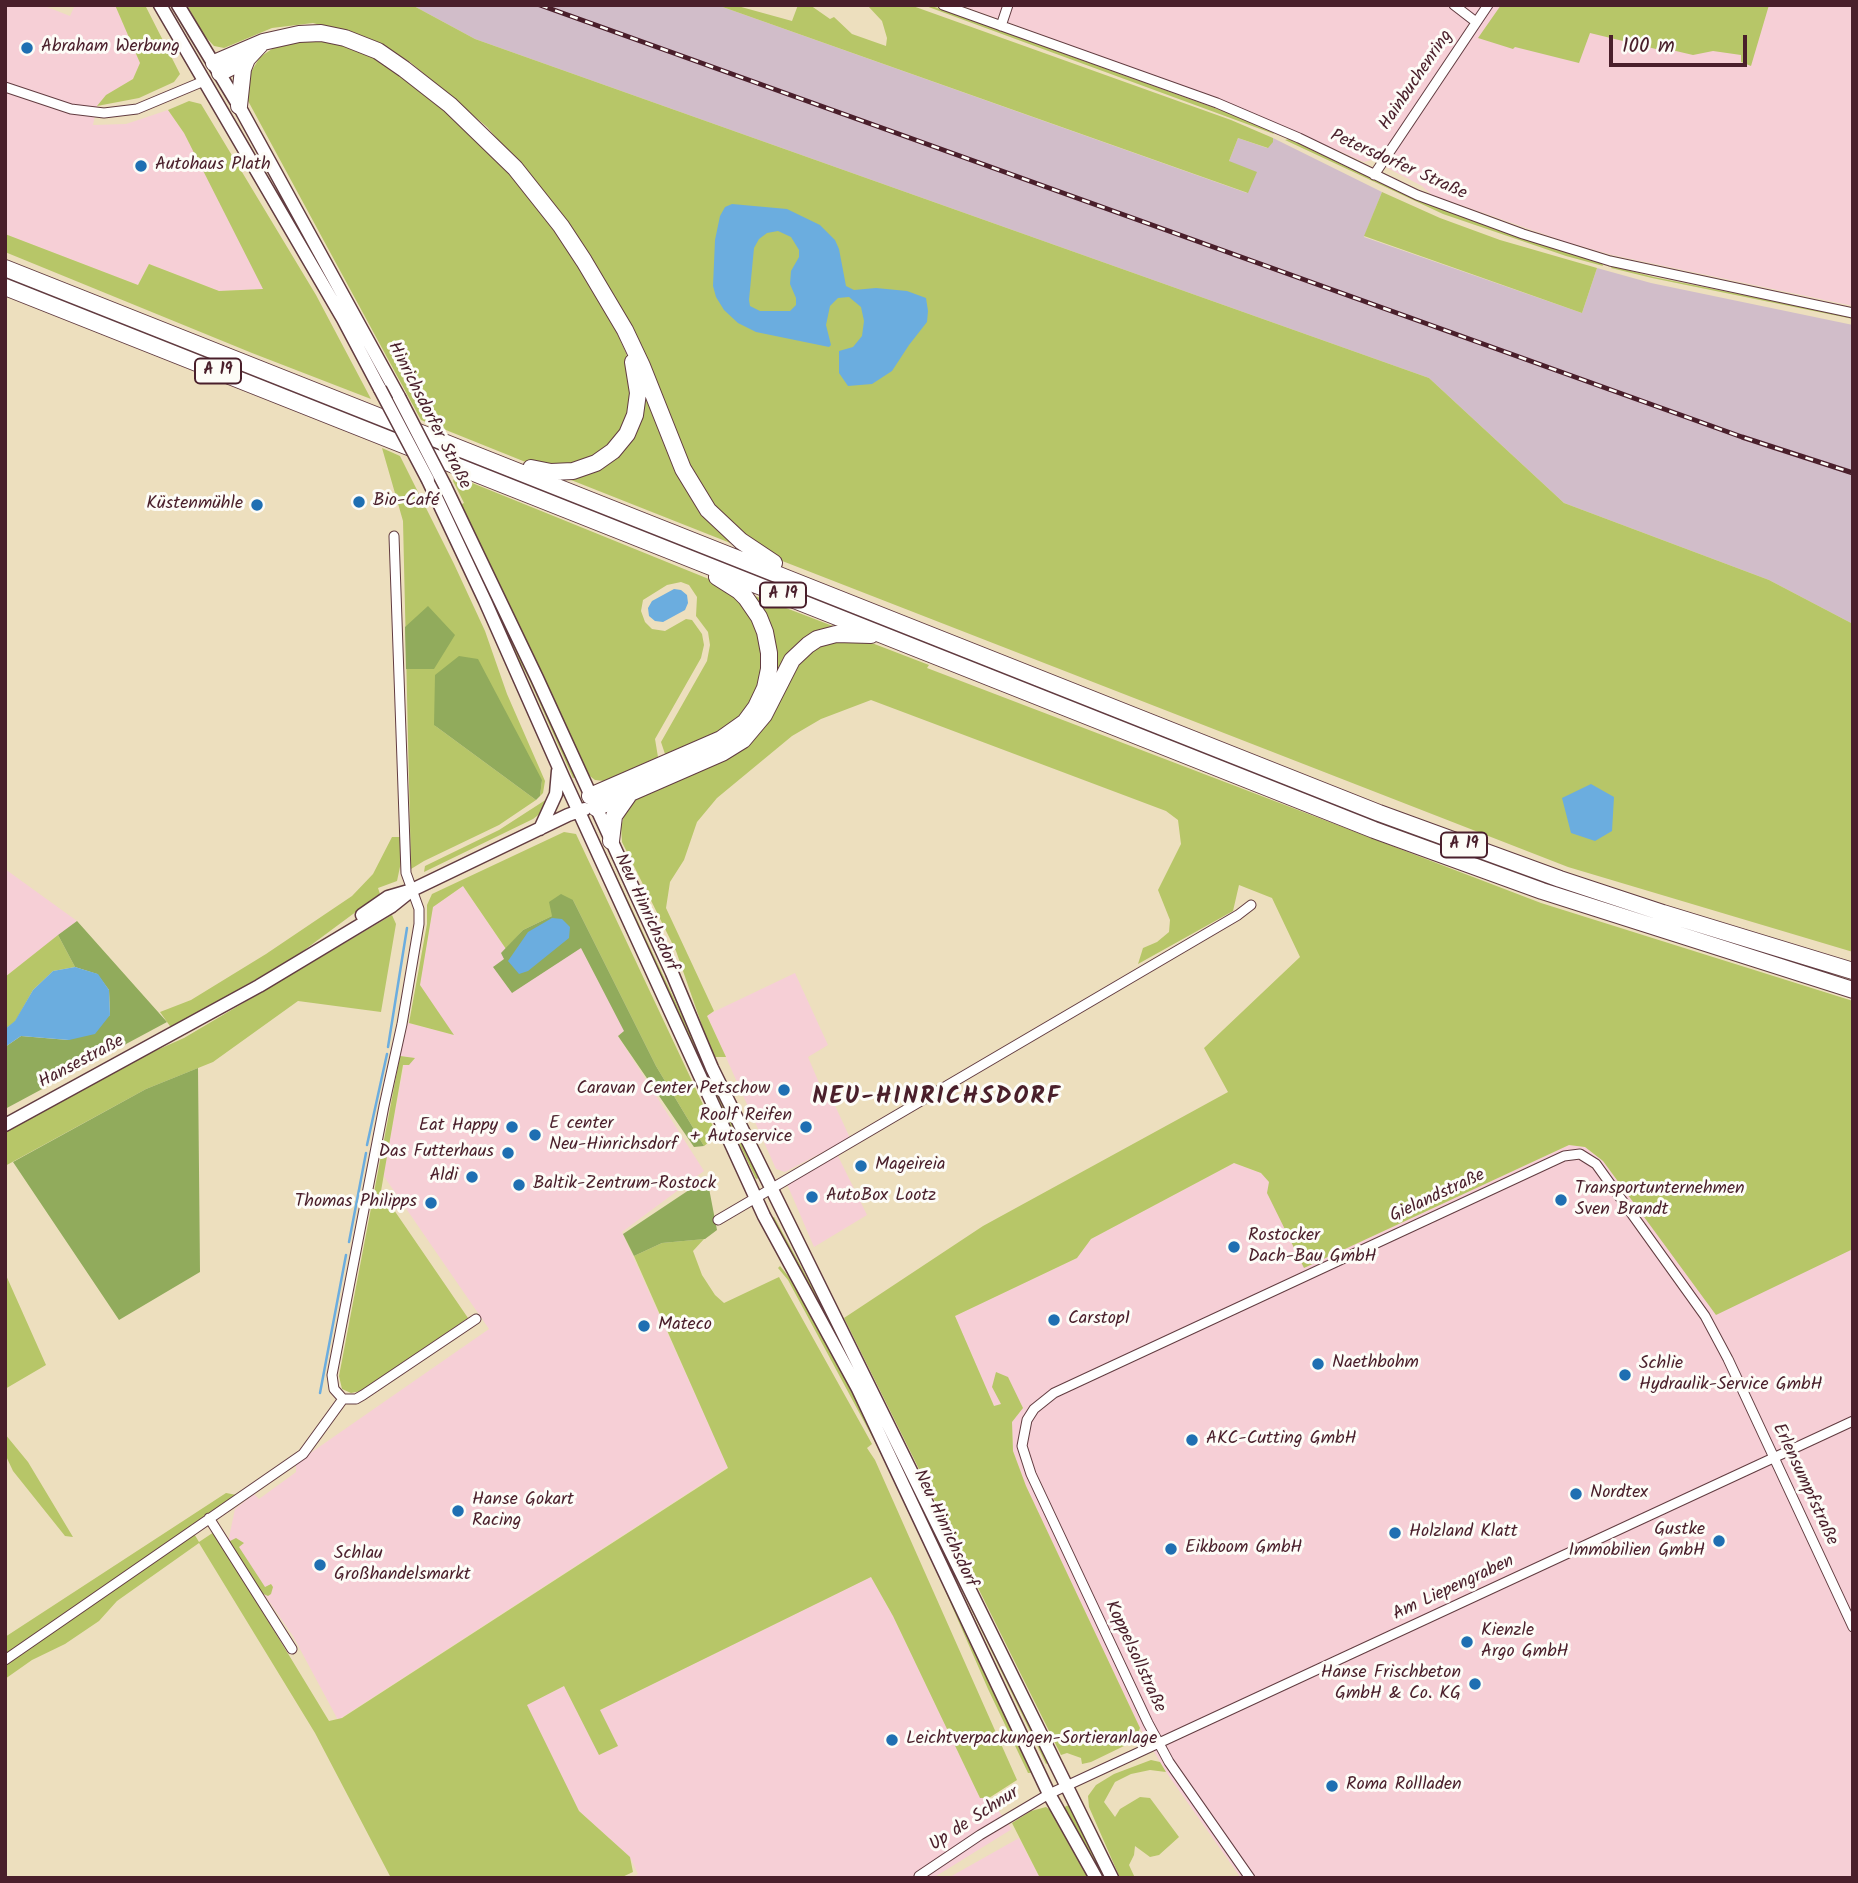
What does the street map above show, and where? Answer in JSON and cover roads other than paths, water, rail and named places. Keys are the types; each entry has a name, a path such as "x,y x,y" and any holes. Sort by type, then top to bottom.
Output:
{"highway":[{"path":"217,68 263,42 299,34 321,33 345,38 378,51 458,112 495,146 521,175 584,261 642,366 684,469 708,510 741,541 770,562 790,570 814,588"},
{"path":"239,106 240,77 247,59 263,42"},
{"path":"217,68 247,59"},
{"name":"A 19","path":"5,268 1449,839 1663,914 1853,971"},
{"name":"A 19","path":"5,287 1374,830 1650,927 1853,990"},
{"path":"482,456 542,471 561,472 584,468 613,452 632,424 638,393 634,366 615,314"},
{"path":"593,802 730,733 751,714 765,688 769,669 769,646 754,609 739,591 679,554"},
{"path":"593,802 634,790 722,753 743,740 764,715 792,660 817,639 836,634 887,636"},
{"path":"611,841 616,812 624,798 634,790"}],"main road":[{"name":"Hinrichsdorfer Straße","path":"160,5 336,307 428,480 578,810"},
{"name":"Hinrichsdorfer Straße","path":"178,5 239,106 399,397 445,486 593,802"},
{"path":"204,81 217,68"},
{"path":"540,829 556,794 558,767"},
{"path":"412,890 593,802"},
{"name":"Neu Hinrichsdorf","path":"593,802 676,981 701,1044 780,1209 1112,1878"},
{"name":"Neu Hinrichsdorf","path":"578,810 756,1198 788,1263 858,1389 1049,1794 1096,1878"},
{"name":"Hansestraße","path":"5,1125 249,992 392,906 412,890"},
{"path":"749,1183 771,1189"},
{"path":"756,1198 772,1200 780,1209"}],"street":[{"name":"Petersdorfer Straße","path":"943,5 1217,103 1469,215 1611,261 1853,313"},
{"path":"1001,26 1008,5"},
{"path":"1454,5 1476,22"},
{"name":"Hainbuchenring","path":"1374,175 1488,5"},
{"path":"5,87 64,107 104,113 137,109 204,81"},
{"path":"394,536 406,873 419,916 415,951 332,1375 334,1389 343,1399 349,1400 363,1395 476,1319"},
{"path":"718,1220 1251,905"},
{"name":"Gielandstraße","path":"1023,1433 1034,1409 1055,1393 1564,1156 1580,1154"},
{"name":"Erlensumpfstraße","path":"1580,1154 1596,1164 1705,1316 1728,1359 1853,1628"},
{"path":"5,1660 303,1454 343,1399"},
{"name":"Am Liepengraben","path":"1068,1786 1853,1421"},
{"name":"Koppelsollstraße","path":"1023,1433 1022,1446 1031,1474 1159,1744 1250,1878"},
{"path":"209,1518 292,1649"},
{"name":"Up de Schnur","path":"919,1876 980,1835 1049,1794 1068,1786"}],"water":[{"path":"732,204 787,209 820,225 835,240 846,286 854,290 876,288 907,291 926,298 927,322 892,371 872,384 848,386 839,373 839,351 853,347 862,336 864,321 861,307 849,297 838,298 830,306 826,325 831,345 829,347 756,332 738,323 724,310 713,286 715,240 720,216 725,207","holes":["778,231 791,237 799,250 799,257 791,271 790,284 796,305 790,311 760,311 750,306 754,248 759,239 767,233"]},
{"path":"674,589 687,595 685,610 663,622 655,621 649,616 648,608 652,601"},
{"path":"1591,784 1614,797 1612,831 1595,841 1571,833 1562,798"},
{"path":"552,918 562,919 570,927 569,938 528,971 519,974 508,961 528,932"},
{"path":"75,967 98,974 109,990 110,1015 95,1034 69,1040 21,1036 5,1047 5,1029 15,1021 33,990 53,971"}],"waterway":[{"path":"388,1047 407,928"},
{"path":"367,1145 387,1054"},
{"path":"349,1242 366,1153"},
{"path":"320,1393 346,1255"}],"railway":[{"path":"540,5 1742,437 1853,473"}],"place":[{"name":"Abraham Werbung","path":"27,48"},
{"name":"Autohaus Plath","path":"141,166"},
{"name":"Bio-Café","path":"359,502"},
{"name":"Küstenmühle","path":"257,505"},
{"name":"Caravan Center Petschow","path":"784,1090"},
{"name":"Eat Happy","path":"512,1127"},
{"name":"Roolf Reifen + Autoservice","path":"806,1127"},
{"name":"E center Neu-Hinrichsdorf","path":"535,1135"},
{"name":"Das Futterhaus","path":"508,1153"},
{"name":"Mageireia","path":"861,1166"},
{"name":"Aldi","path":"472,1177"},
{"name":"Baltik-Zentrum-Rostock","path":"519,1185"},
{"name":"AutoBox Lootz","path":"812,1197"},
{"name":"Transportunternehmen Sven Brandt","path":"1561,1200"},
{"name":"Thomas Philipps","path":"431,1203"},
{"name":"Rostocker Dach-Bau GmbH","path":"1234,1247"},
{"name":"Carstop1","path":"1054,1320"},
{"name":"Mateco","path":"644,1326"},
{"name":"Naethbohm","path":"1318,1364"},
{"name":"Schlie Hydraulik-Service GmbH","path":"1625,1375"},
{"name":"AKC-Cutting GmbH","path":"1192,1440"},
{"name":"Nordtex","path":"1576,1494"},
{"name":"Hanse Gokart Racing","path":"458,1511"},
{"name":"Holzland Klatt","path":"1395,1533"},
{"name":"Gustke Immobilien GmbH","path":"1719,1541"},
{"name":"Eikboom GmbH","path":"1171,1549"},
{"name":"Schlau Großhandelsmarkt","path":"320,1565"},
{"name":"Kienzle Argo GmbH","path":"1467,1642"},
{"name":"Hanse Frischbeton GmbH & Co. KG","path":"1475,1684"},
{"name":"Leichtverpackungen-Sortieranlage","path":"892,1740"},
{"name":"Roma Rollladen","path":"1332,1786"}],"district":[{"name":"NEU-HINRICHSDORF","path":"937,1099"}]}
